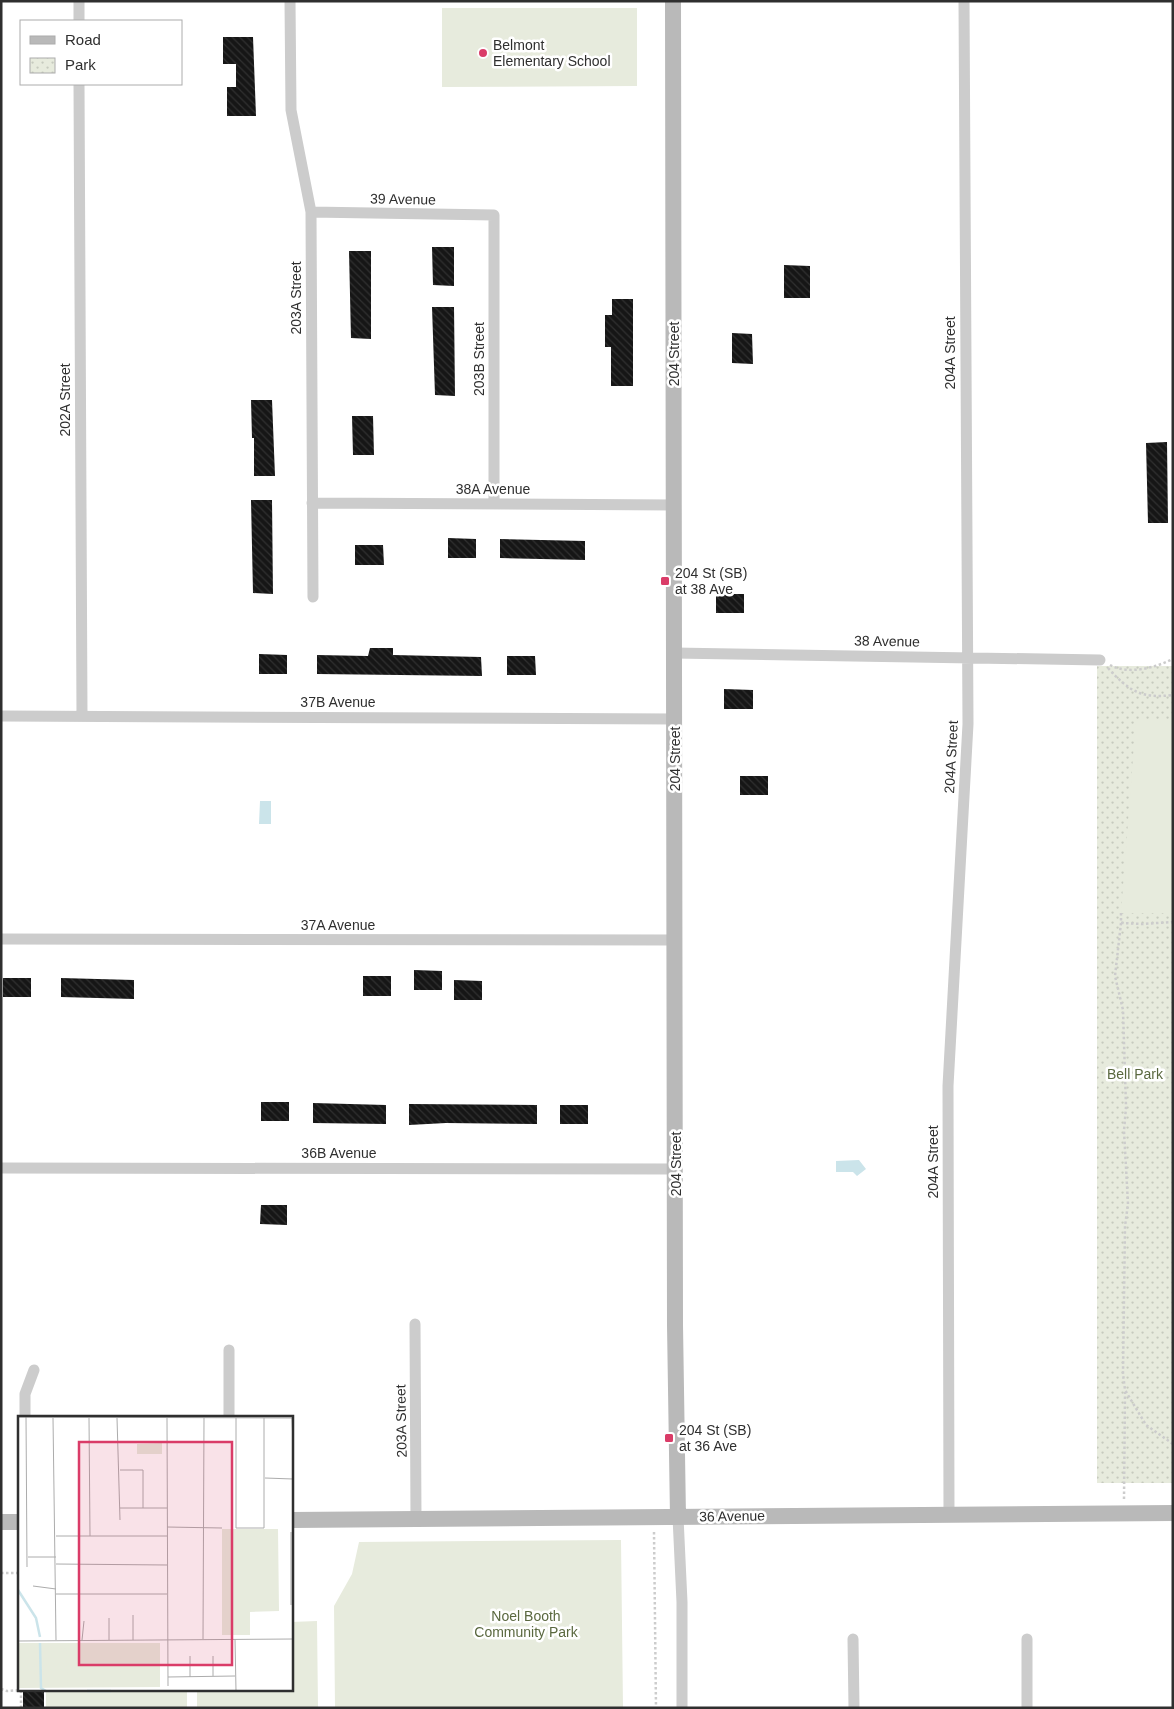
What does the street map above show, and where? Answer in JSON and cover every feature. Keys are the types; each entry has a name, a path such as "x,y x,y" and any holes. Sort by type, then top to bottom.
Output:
{"street":[{"path":"79,1 79,20"},
{"name":"203A Street","path":"290,1 292,110 311,212 313,597"},
{"name":"204 Street","path":"673,1 675,1334 678,1517"},
{"name":"204A Street","path":"949,1514 948,1086 968,724 964,1"},
{"name":"202A Street","path":"79,85 82,716"},
{"name":"39 Avenue","path":"311,212 494,215"},
{"name":"203B Street","path":"494,215 494,503"},
{"name":"38A Avenue","path":"312,503 674,505"},
{"name":"38 Avenue","path":"674,653 1100,660"},
{"name":"37B Avenue","path":"1,716 675,719"},
{"name":"37A Avenue","path":"1,939 675,940"},
{"name":"36B Avenue","path":"1,1168 676,1169"},
{"name":"203A Street","path":"415,1324 416,1519"},
{"path":"229,1350 229,1416"},
{"path":"24,1416 24,1394 34,1370"},
{"name":"36 Avenue","path":"292,1520 1173,1513"},
{"path":"678,1517 682,1602 682,1708"},
{"path":"1,1522 18,1522"},
{"path":"853,1639 854,1708"},
{"path":"1027,1639 1027,1708"}],"path":[{"path":"1100,660 1115,667 1140,669 1158,666 1173,659"},
{"path":"1100,660 1132,690 1153,697 1173,695"},
{"path":"1121,913 1116,976 1118,998 1123,1010 1126,1087 1124,1131 1128,1204 1125,1226 1125,1300 1122,1340 1125,1390 1124,1513"},
{"path":"1121,923 1173,922"},
{"path":"1125,1390 1146,1425 1173,1444"},
{"path":"654,1517 656,1708"},
{"path":"1,1573 18,1573"},
{"path":"1,1689 18,1690"},
{"path":"21,1692 21,1708"}],"green space":[{"path":"442,8 637,8 637,86 442,87"},
{"name":"Bell Park","path":"1097,666 1173,666 1173,1483 1097,1483"},
{"path":"1136,719 1173,719 1173,913 1121,913"},
{"name":"Noel Booth Community Park","path":"621,1540 623,1708 335,1708 334,1606 352,1574 359,1542"},
{"path":"317,1621 318,1708 197,1708 197,1692 292,1692 292,1622"},
{"path":"46,1692 187,1692 187,1708 46,1708"}],"water":[{"path":"260,801 271,801 271,824 259,824"},
{"path":"859,1160 866,1169 857,1176 853,1172 836,1172 836,1161"}],"building":[{"path":"223,37 253,37 256,116 227,116 227,87 236,87 236,64 223,64"},
{"path":"432,247 454,247 454,286 433,285"},
{"path":"349,251 371,251 371,339 351,338"},
{"path":"784,265 810,266 810,298 784,298"},
{"path":"612,299 633,299 633,386 611,386 611,347 605,347 605,315 612,315"},
{"path":"432,307 454,307 455,396 435,395"},
{"path":"732,333 752,334 753,364 732,363"},
{"path":"251,400 272,400 275,476 254,476"},
{"path":"352,416 373,416 374,455 353,455"},
{"path":"1167,442 1168,523 1148,523 1146,443"},
{"path":"251,500 272,500 273,594 253,593"},
{"path":"448,538 476,539 476,558 448,558"},
{"path":"500,539 585,541 585,560 500,558"},
{"path":"355,545 383,545 384,565 355,565"},
{"path":"716,594 744,594 744,613 716,613"},
{"path":"370,648 393,648 393,655 481,657 482,676 317,674 317,655 368,656"},
{"path":"259,654 287,655 287,674 259,674"},
{"path":"507,656 535,656 536,675 507,675"},
{"path":"724,689 753,690 753,709 724,709"},
{"path":"740,776 768,776 768,795 740,795"},
{"path":"414,970 442,971 442,990 414,990"},
{"path":"363,976 391,976 391,996 363,996"},
{"path":"3,978 31,978 31,997 3,997"},
{"path":"61,978 134,980 134,999 61,997"},
{"path":"454,980 482,981 482,1000 454,1000"},
{"path":"261,1102 289,1102 289,1121 261,1121"},
{"path":"313,1103 386,1105 386,1124 313,1123"},
{"path":"409,1104 537,1105 537,1124 446,1123 409,1125"},
{"path":"560,1105 588,1105 588,1124 560,1124"},
{"path":"261,1205 287,1205 287,1225 260,1224"},
{"path":"23,1692 44,1692 44,1708 23,1708"}],"place":[{"name":"Belmont Elementary School","path":"483,53"},
{"name":"204 St (SB) at 38 Ave","path":"665,581"},
{"name":"204 St (SB) at 36 Ave","path":"669,1438"}]}
